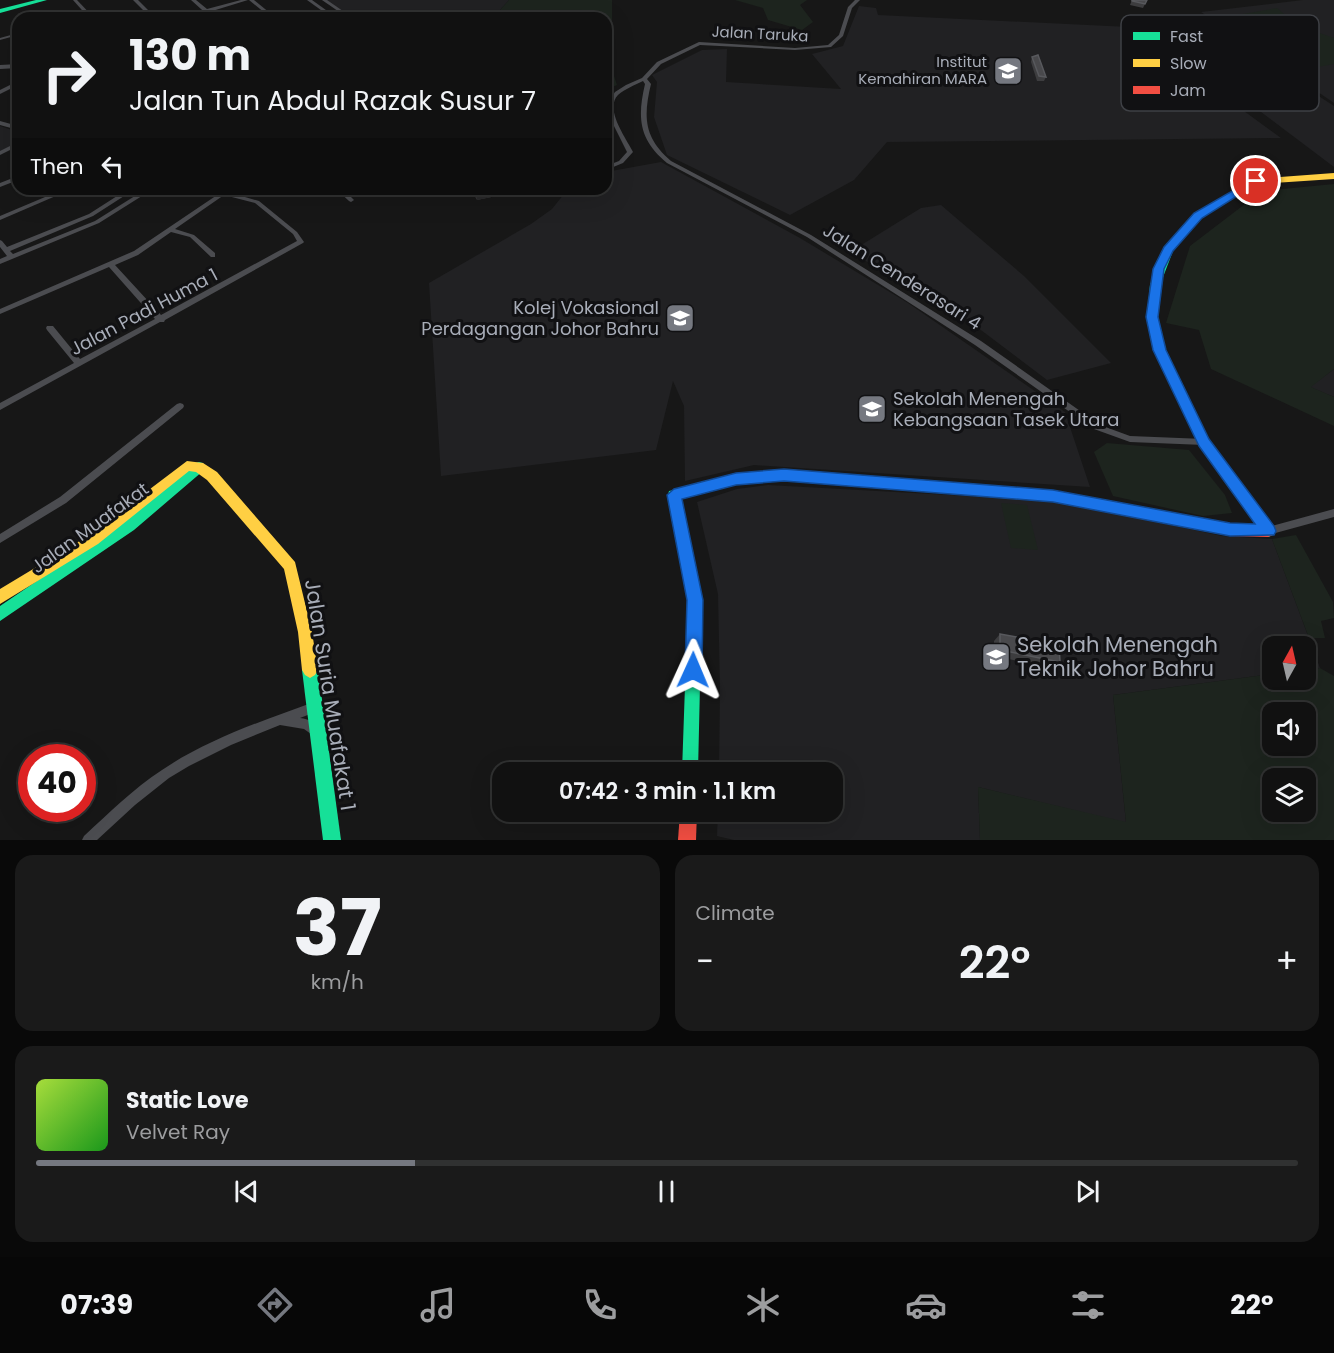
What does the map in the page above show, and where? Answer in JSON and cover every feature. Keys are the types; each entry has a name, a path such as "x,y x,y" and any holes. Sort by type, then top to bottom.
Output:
{"street":[{"path":"0,11 43,0"},
{"path":"75,0 86,12"},
{"path":"135,0 148,12"},
{"path":"193,0 206,12 246,0"},
{"path":"251,0 266,12"},
{"path":"309,0 326,12"},
{"path":"324,0 342,12"},
{"name":"Jalan Taruka","path":"612,100 619,89 644,79 659,63 699,44 710,42 795,50 829,46 841,36 850,7 858,0"},
{"name":"Jalan Cenderasari 4","path":"644,79 648,86 641,112 648,138 660,155 669,162 819,242 978,343 1097,427 1130,440 1204,442"},
{"name":"Jalan Taruka","path":"612,119 630,152 621,162 612,166"},
{"path":"1268,531 1204,442 1160,350 1153,320 1159,269 1168,250 1194,219 1256,181 1334,178"},
{"path":"0,218 55,195"},
{"path":"6,250 91,215 123,195"},
{"path":"0,262 97,222 140,195"},
{"path":"0,312 136,253 220,195"},
{"name":"Jalan Padi Huma 1","path":"0,407 301,242 295,233 257,202 237,195"},
{"path":"346,195 351,200"},
{"path":"172,230 192,236 213,255"},
{"path":"0,242 12,257"},
{"path":"110,264 161,320"},
{"path":"50,328 79,363"},
{"path":"0,539 63,500 180,406"},
{"name":"Jalan Muafakat","path":"0,597 93,540 182,469 187,466 199,467"},
{"name":"Jalan Muafakat","path":"0,614 129,526 199,467"},
{"name":"Jalan Suria Muafakat 1","path":"199,467 212,476 290,566 305,632 332,840"},
{"path":"690,762 695,600 674,495 736,479 784,475 1053,496 1230,530 1268,531 1334,513"},
{"path":"88,840 146,788 175,768 217,745 315,707"},
{"path":"277,721 297,721 306,724 318,734"},
{"path":"687,840 688,822"}],"shaded area":[{"path":"322,0 509,0 498,12 341,12"},
{"path":"509,0 612,0 612,12 498,12"},
{"path":"735,0 807,0 800,5 813,22 802,30 768,20 763,8"},
{"path":"1303,0 1334,0 1334,103 1319,93 1319,15 1205,15 1201,12"},
{"name":"Institut Kemahiran MARA","path":"859,6 876,8 878,15 1121,27 1121,111 1244,111 1281,138 887,142 854,180 790,215 667,155 654,117 657,82 652,75 702,50 727,49 726,82 841,89 812,54 843,46"},
{"path":"1277,8 1286,15 1237,15"},
{"path":"1319,32 1334,38 1334,64 1319,67"},
{"path":"612,70 617,85 612,87"},
{"path":"1319,96 1334,106 1334,167 1260,111 1319,111"},
{"path":"0,126 12,130 12,145 0,152"},
{"name":"Kolej Vokasional Perdagangan Johor Bahru","path":"661,162 800,238 908,303 1065,412 1090,487 754,465 685,481 684,406 673,381 656,450 441,476 429,283 531,224 552,209 563,195 612,195 612,171"},
{"path":"1334,184 1334,369 1311,387 1334,397 1334,426 1211,369 1199,330 1166,323 1190,246 1262,191"},
{"path":"941,205 1024,276 1111,363 1047,380 961,315 850,252 921,208"},
{"path":"1334,369 1334,397 1310,387"},
{"path":"1107,443 1189,450 1225,495 1232,513 1203,516 1113,496 1094,452"},
{"name":"Sekolah Menengah Teknik Johor Bahru","path":"768,485 1059,501 1222,536 1272,539 1308,636 1262,636 1262,675 1113,695 1126,823 978,787 980,840 734,840 717,836 718,822 843,822 843,762 719,762 718,594 697,502 737,489"},
{"path":"1001,503 1027,505 1038,550 1011,548"},
{"path":"1296,535 1333,602 1334,618 1321,621 1325,638 1308,636 1272,539"},
{"name":"Sekolah Menengah Teknik Johor Bahru","path":"1316,657 1320,668 1316,669"},
{"path":"1320,668 1334,676 1334,840 980,840 978,787 1126,822 1113,695 1262,675 1262,690 1316,690 1316,669"}],"building":[{"path":"1132,0 1147,0 1145,4"},
{"path":"1038,55 1046,77 1039,76 1032,57"},
{"path":"1000,634 1059,645 1060,662 1000,650"}],"traffic: fast":[{"path":"0,11 44,0"},
{"path":"1214,206 1194,219 1168,250 1155,285 1152,317 1160,350 1204,442 1268,531"},
{"path":"0,614 129,526 199,467"},
{"path":"690,762 695,600 674,495 736,479 784,475 965,489"},
{"path":"310,670 332,840"}],"traffic: slow":[{"path":"1214,206 1256,181 1334,176"},
{"path":"0,597 93,540 187,466 199,467 212,476 290,566 305,632 310,670"}],"traffic: jam":[{"path":"965,489 1053,496 1230,530 1268,531"},
{"path":"687,840 688,822"}],"place":[{"name":"Institut Kemahiran MARA","path":"1008,71"},
{"name":"Kolej Vokasional Perdagangan Johor Bahru","path":"680,318"},
{"name":"Sekolah Menengah Kebangsaan Tasek Utara","path":"872,409"},
{"name":"Sekolah Menengah Teknik Johor Bahru","path":"996,657"}],"route":[{"path":"693,670 695,600 674,495 736,479 784,475 1053,496 1230,530 1268,531 1204,442 1160,350 1152,317 1155,285 1159,269 1168,250 1194,219 1256,181"}]}
